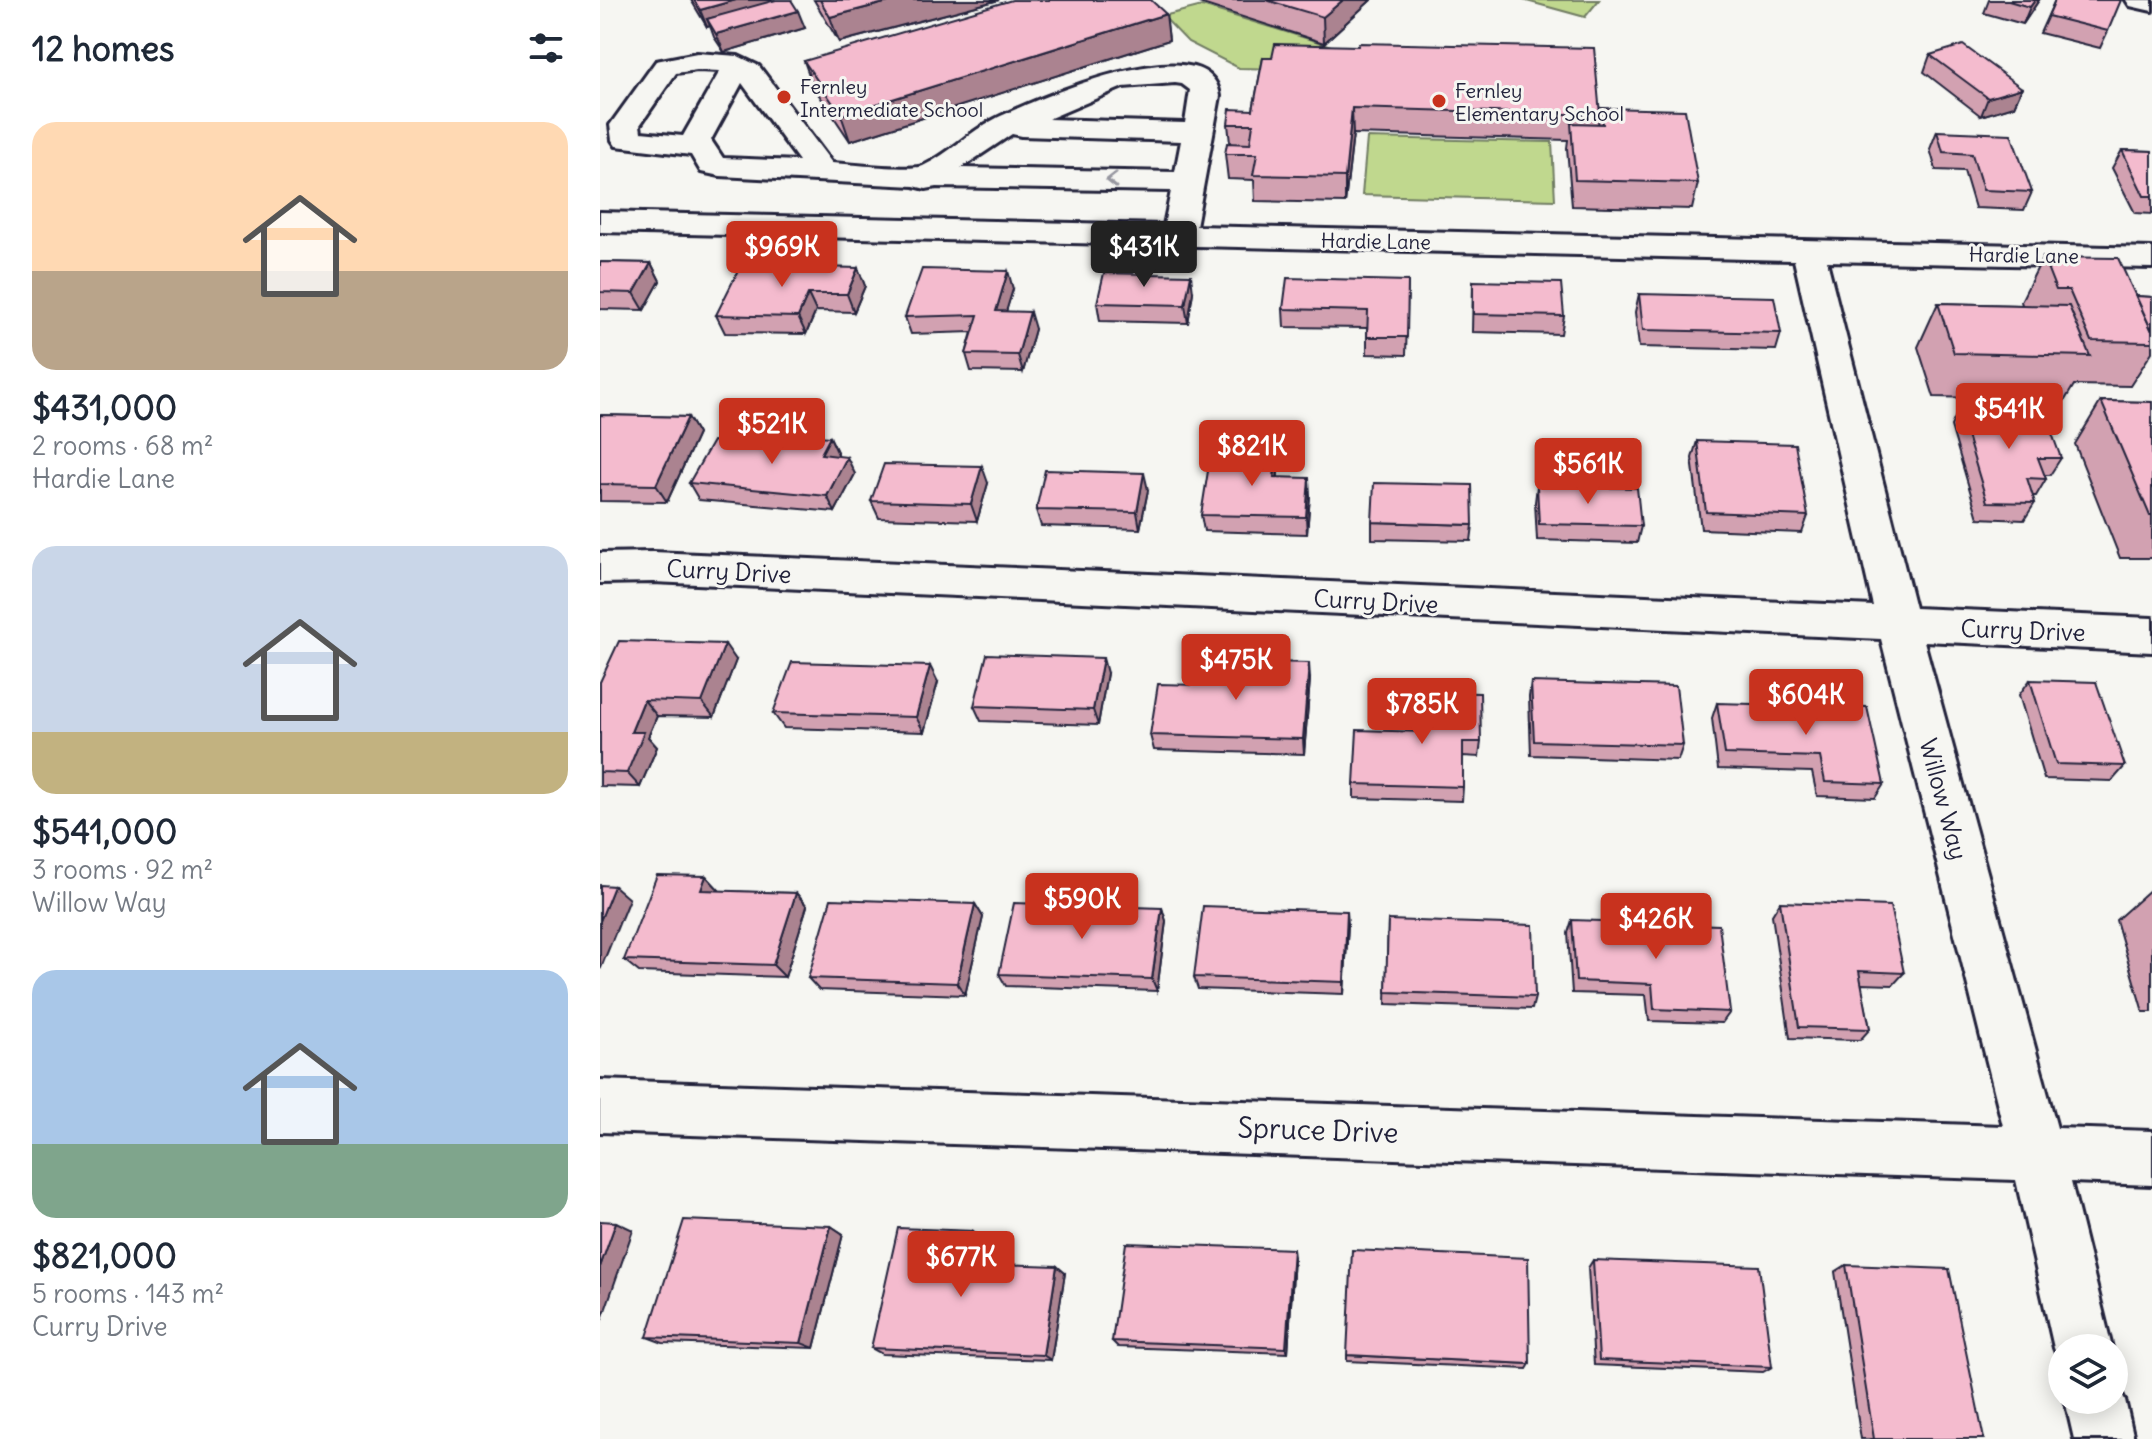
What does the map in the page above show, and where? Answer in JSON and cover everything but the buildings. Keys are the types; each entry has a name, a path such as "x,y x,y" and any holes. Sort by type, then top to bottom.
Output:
{"street":[{"path":"2140,0 2152,3"},
{"path":"823,172 749,72 738,65 691,62 666,67 625,125 627,140 702,147 712,165 720,167 823,172 927,177 1190,182"},
{"path":"693,145 738,65"},
{"path":"907,231 927,177 1004,126 1113,81 1175,74 1191,76 1204,87 1190,182 1178,237"},
{"path":"1004,126 1198,132"},
{"name":"Hardie Lane","path":"600,222 2152,258"},
{"name":"Willow Way","path":"1808,250 1899,626 2037,1154 2080,1334"},
{"name":"Curry Drive","path":"600,568 653,567 1899,626 2152,635"},
{"name":"Spruce Drive","path":"600,1106 2152,1158"},
{"path":"2098,1414 2104,1439"}],"green space":[{"path":"1523,0 1599,0 1585,17"},
{"path":"1202,6 1354,53 1354,71 1239,68 1188,42 1163,16"},
{"path":"1367,138 1552,142 1555,200 1362,195"}],"place":[{"name":"Fernley Intermediate School","path":"784,97"},
{"name":"Fernley Elementary School","path":"1439,101"}]}
